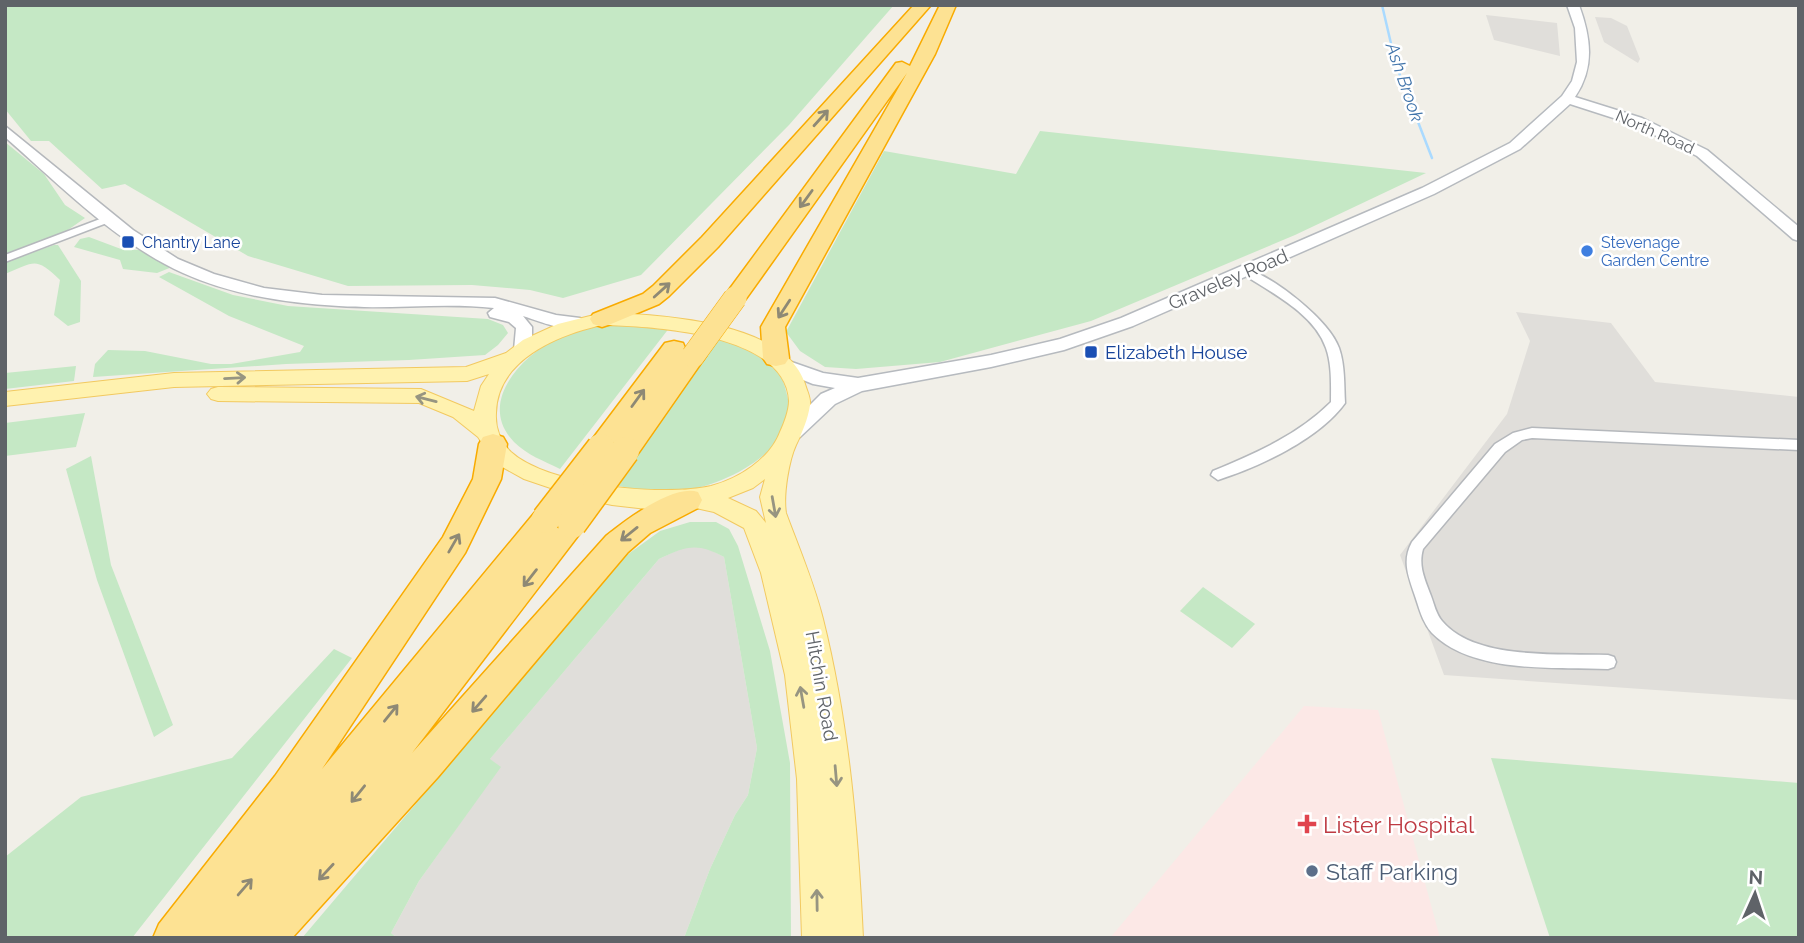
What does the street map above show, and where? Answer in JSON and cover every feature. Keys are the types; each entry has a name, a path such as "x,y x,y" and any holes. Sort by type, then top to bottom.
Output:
{"highway":[{"path":"591,321 651,299 710,242 923,5"},
{"path":"726,295 931,5"},
{"path":"240,938 335,824 726,295 948,5"},
{"path":"779,361 773,327 926,54 948,5"},
{"path":"173,938 288,788 454,545 487,480 489,437"},
{"path":"265,938 425,765 617,544 640,525 691,499"},
{"path":"200,938 298,826 433,662 559,521"}],"main road":[{"name":"Graveley Road","path":"791,437 828,399 858,385 991,361 1064,344 1128,322 1428,191 1490,160 1532,133 1567,99 1580,81 1584,62 1581,28 1573,5"},
{"name":"North Road","path":"1567,99 1648,125 1702,153 1799,236"},
{"path":"5,399 72,398 265,376 434,376 476,372 518,354 546,336 591,321 654,320 690,325 745,341 779,361"},
{"path":"489,437 484,411 491,385 496,376 518,354"},
{"name":"Graveley Road","path":"779,361 820,379 858,385"},
{"name":"Hitchin Road","path":"779,361 794,380 800,396 800,411 777,474 772,497 774,513 809,617 832,733 844,860 847,938"},
{"path":"119,393 421,396 461,412 489,437 504,458 521,468 579,491 630,500 691,499 736,486 770,463 791,437"},
{"path":"5,413 72,398"},
{"name":"Hitchin Road","path":"691,499 726,505 754,523 789,618 809,736 818,938"}],"street":[{"path":"5,130 108,219 174,262 220,282 286,296 495,313 515,318 525,331 518,354"},
{"path":"5,259 108,219"},
{"path":"1219,475 1285,447 1323,420 1338,403 1333,347 1321,328 1286,297 1245,271"},
{"path":"398,304 429,301 498,303 532,311 557,321 591,321"},
{"path":"1608,662 1494,655 1448,638 1431,619 1414,572 1413,555 1500,447 1518,436 1532,433 1799,445"}],"shaded area":[{"path":"1486,15 1557,23 1560,56 1494,40"},
{"path":"1595,17 1611,18 1627,26 1640,59 1638,63 1604,42"},
{"path":"1516,312 1611,323 1655,382 1799,397 1799,700 1444,675 1400,555 1507,414 1530,341"},
{"path":"684,547 705,547 724,557 757,748 748,795 735,815 710,869 684,938 397,938 391,933 419,881 500,767 489,760 659,559"},
{"name":"Lister Hospital","path":"1304,706 1378,710 1440,938 1110,938"}],"green space":[{"path":"5,5 894,5 789,125 641,275 563,298 530,290 472,285 348,286 248,256 125,184 102,189 49,141 31,141 5,109"},
{"path":"1040,131 1426,173 1295,235 1091,321 940,362 856,369 825,367 800,351 786,332 884,151 1016,174"},
{"path":"5,142 44,174 65,205 85,218 65,232 5,255"},
{"path":"89,237 121,249 139,250 172,267 157,273 123,269 120,260 74,247 80,239"},
{"path":"58,245 81,281 80,322 68,326 54,315 60,280 52,272 40,264 29,264 5,274 5,262"},
{"path":"169,272 233,295 288,306 488,319 503,325 508,333 485,355 286,364 93,377 95,364 108,350 145,351 211,364 231,364 300,352 304,346 229,316 159,277"},
{"path":"608,323 670,327 560,469 530,454 514,442 504,427 500,412 502,397 517,369 542,347 568,334"},
{"path":"716,338 756,355 780,376 787,395 788,414 783,432 771,448 755,462 737,473 698,488 654,491 612,484"},
{"path":"76,366 74,381 5,389 5,373"},
{"path":"85,413 76,447 5,456 5,423"},
{"path":"91,456 111,565 173,725 154,737 97,580 66,469"},
{"path":"690,522 716,522 729,529 738,546 770,651 790,763 791,938 684,938 710,869 735,815 748,795 757,748 724,557 706,549 692,548 659,559 490,759 501,767 419,881 391,933 397,938 302,938 627,555 660,531"},
{"path":"1203,587 1255,624 1232,648 1180,611"},
{"path":"334,649 352,658 132,938 5,938 5,857 81,797 232,758"},
{"path":"1491,758 1799,783 1799,938 1550,938"}],"waterway":[{"name":"Ash Brook","path":"1382,5 1396,65 1432,158"}],"place":[{"name":"Chantry Lane","path":"128,242"},
{"name":"Stevenage Garden Centre","path":"1587,251"},
{"name":"Elizabeth House","path":"1091,352"},
{"name":"Lister Hospital","path":"1307,824"},
{"name":"Staff Parking","path":"1312,871"}]}
